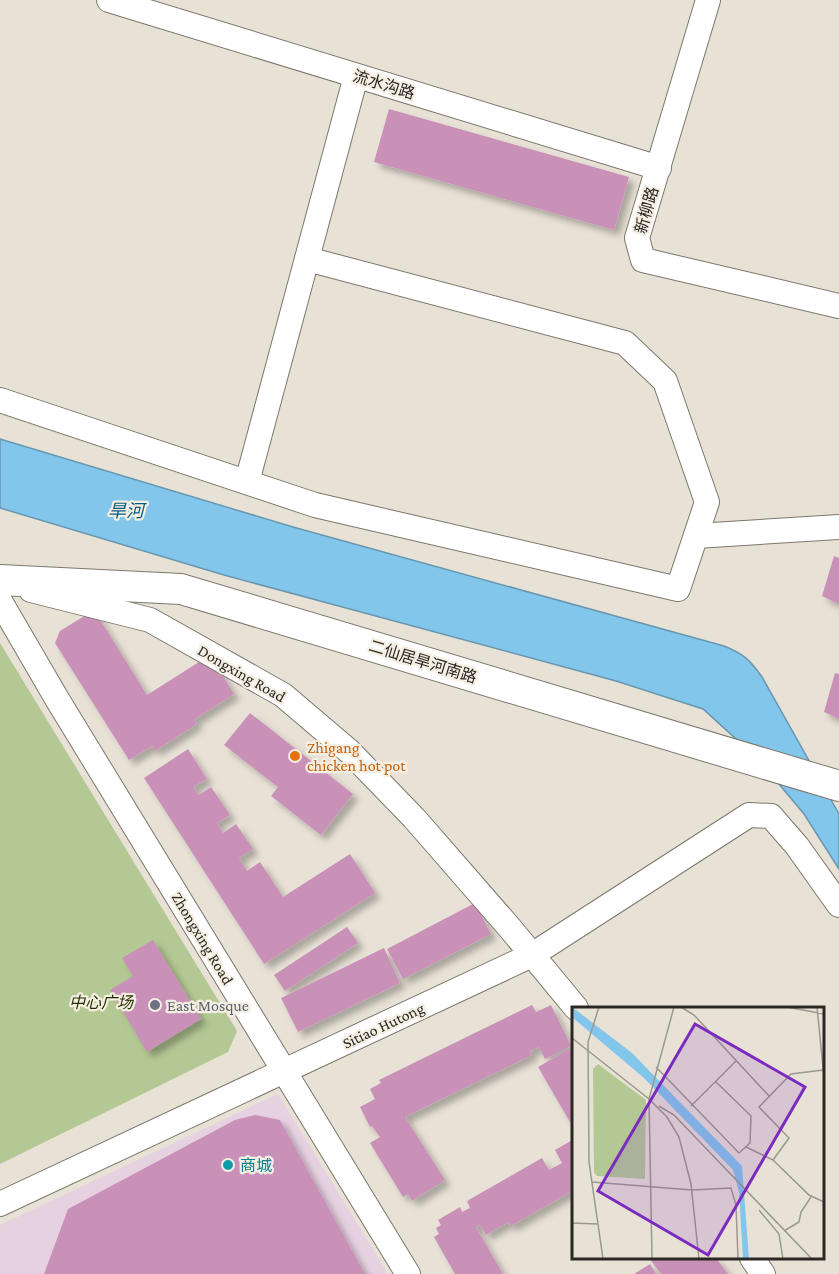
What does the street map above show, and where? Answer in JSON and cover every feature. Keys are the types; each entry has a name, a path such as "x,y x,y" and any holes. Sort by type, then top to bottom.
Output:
{"street":[{"name":"流水沟路","path":"109,0 659,168"},
{"name":"新柳路","path":"708,0 637,238 643,260 839,306"},
{"path":"247,482 356,76"},
{"path":"0,400 315,505 678,589 707,502 665,381 625,343 307,259"},
{"path":"696,536 839,527"},
{"name":"二仙居旱河南路","path":"0,581 181,589 835,784"},
{"name":"Dongxing Road","path":"0,581 150,620 283,695 350,752 414,818 575,1007"},
{"name":"Zhongxing Road","path":"0,601 57,699 408,1274"},
{"name":"Sitiao Hutong","path":"0,1204 532,955 749,815 771,816 797,846 839,905"},
{"path":"753,1259 763,1274"}],"shaded area":[{"name":"商城","path":"278,1094 388,1274 0,1274 0,1225"}],"green space":[{"name":"中心广场","path":"0,643 237,1031 228,1052 0,1164"}],"water":[{"name":"旱河","path":"0,439 293,527 724,646 737,652 750,662 762,677 839,814 839,869 804,814 758,759 703,709 616,681 224,575 0,508"}],"building":[{"path":"389,109 629,177 614,230 374,162"},
{"path":"834,556 839,558 839,604 822,596"},
{"path":"94,610 147,695 210,655 234,694 194,720 197,724 155,751 152,746 129,760 55,643 60,631"},
{"path":"835,673 839,674 839,719 824,712"},
{"path":"250,713 353,794 321,835 271,796 278,787 224,745"},
{"path":"188,749 207,779 193,787 199,795 211,787 230,815 217,823 223,833 236,824 253,849 239,858 247,871 260,862 283,897 350,854 375,893 264,964 144,778"},
{"path":"475,903 491,934 403,979 387,949"},
{"path":"347,927 358,943 285,991 274,975"},
{"name":"East Mosque","path":"153,940 201,1019 147,1052 110,990 133,976 122,958"},
{"path":"384,948 400,983 298,1032 281,998"},
{"path":"532,1005 536,1012 551,1005 571,1046 545,1059 539,1047 530,1051 532,1055 405,1117 445,1180 412,1201 408,1194 403,1197 370,1143 380,1137 372,1126 370,1127 360,1107 375,1099 370,1089 381,1083 379,1080"},
{"path":"569,1049 572,1054 572,1126 538,1067"},
{"name":"商城","path":"255,1115 280,1120 365,1274 44,1274 68,1209 235,1120"},
{"path":"572,1140 572,1191 511,1226 508,1222 486,1235 480,1225 476,1227 503,1274 455,1274 434,1237 439,1234 436,1228 441,1225 438,1220 460,1207 462,1212 470,1208 467,1201 542,1158 549,1170 562,1163 555,1150"},
{"path":"650,1259 717,1259 728,1274 661,1274"},
{"path":"650,1264 656,1274 634,1274"}],"place":[{"name":"Zhigang chicken hot pot","path":"295,756"},
{"name":"East Mosque","path":"155,1005"},
{"name":"商城","path":"228,1165"}]}
